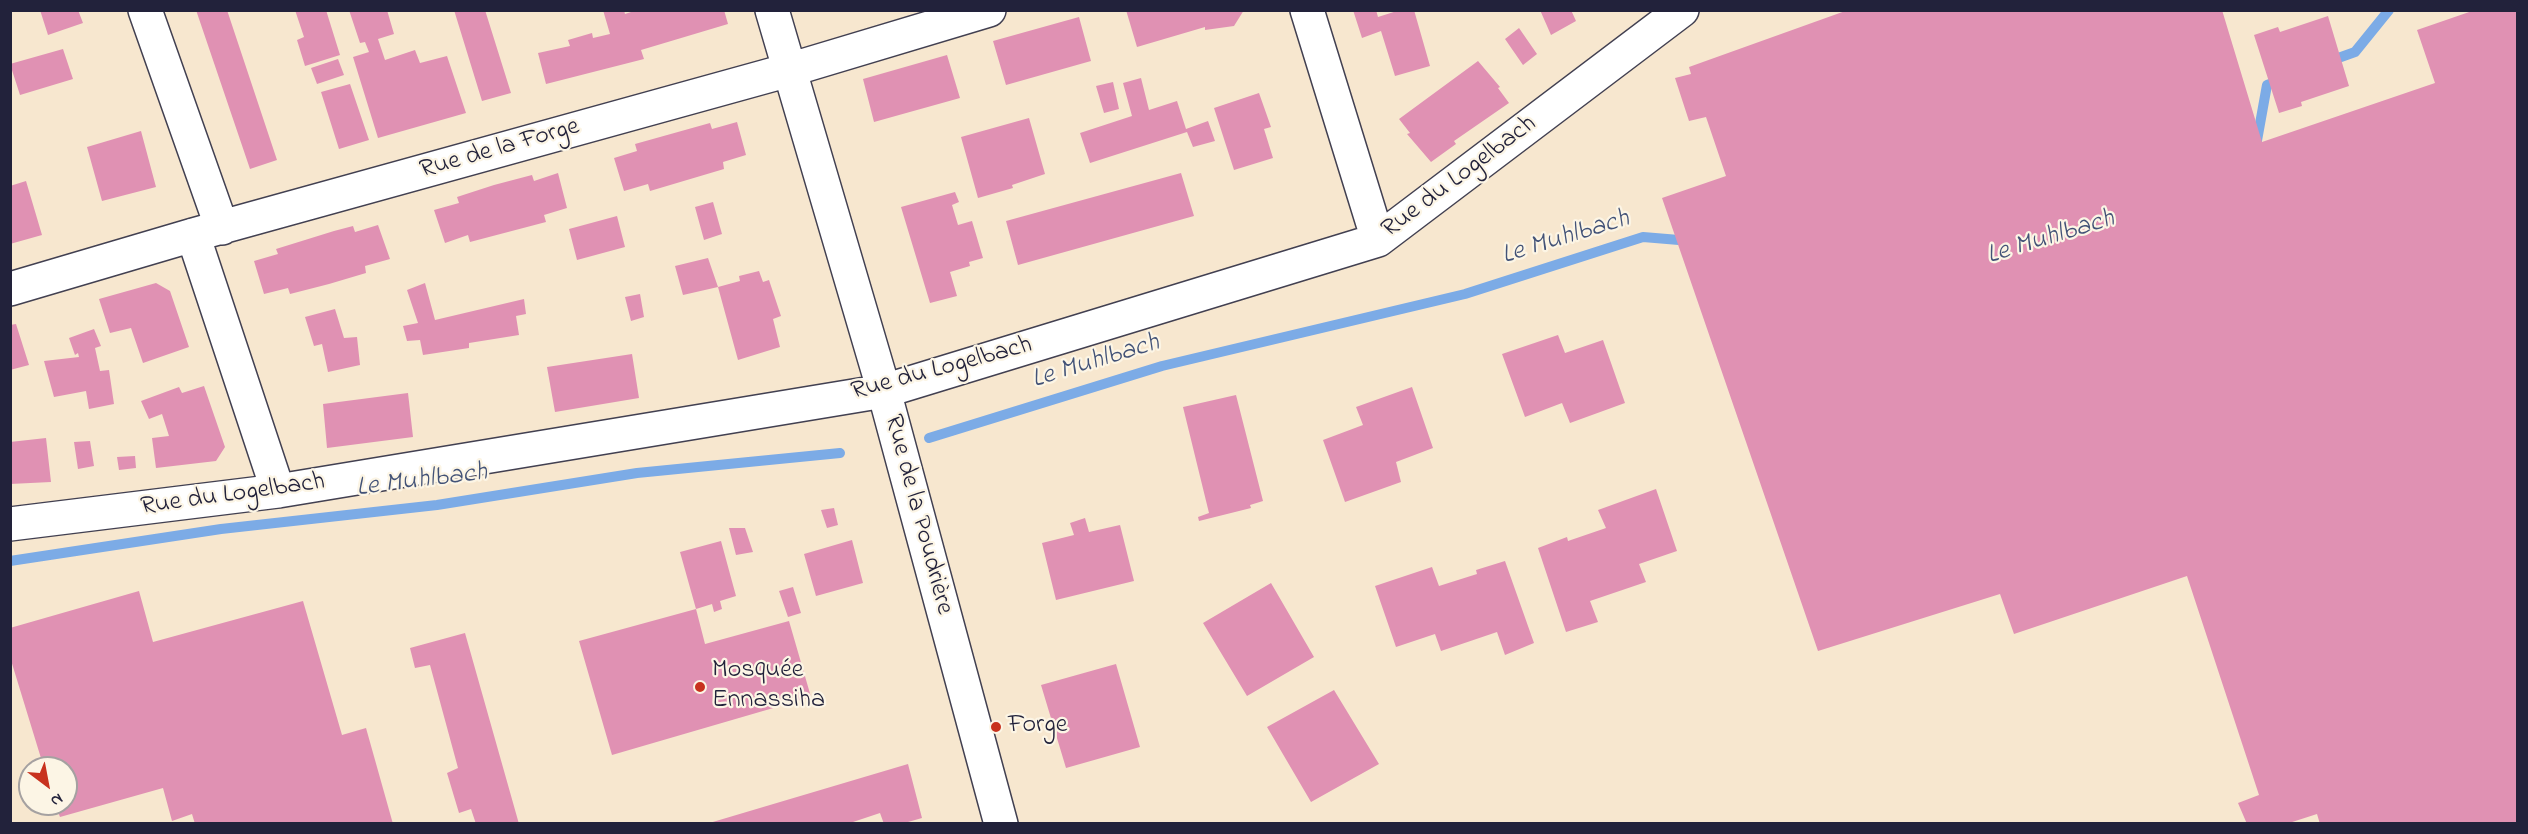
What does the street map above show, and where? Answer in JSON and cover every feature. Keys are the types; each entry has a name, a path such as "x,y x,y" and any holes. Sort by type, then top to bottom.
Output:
{"street":[{"path":"145,10 278,491"},
{"name":"Rue de la Poudrière","path":"772,10 884,391 1001,824"},
{"name":"Rue de la Forge","path":"10,289 789,70 989,10"},
{"path":"1307,10 1378,240"},
{"name":"Rue du Logelbach","path":"10,524 278,491 884,391 1378,240 1682,10"}],"building":[{"path":"40,10 78,10 83,23 48,35"},
{"path":"196,10 227,10 277,160 250,169"},
{"path":"295,10 326,10 340,55 305,66 297,40 304,37"},
{"path":"349,10 387,10 394,34 378,39 385,60 415,50 420,63 447,56 466,113 378,138 353,57 369,52 365,42 360,43"},
{"path":"454,10 485,10 511,93 482,101"},
{"path":"603,10 624,10 625,14 637,10 724,10 728,24 641,50 644,59 546,84 538,53 570,46 568,40 592,33 593,38 610,34"},
{"path":"1126,10 1244,10 1234,26 1205,30 1205,27 1137,47"},
{"path":"1353,10 1376,10 1378,17 1400,10 1414,10 1430,66 1395,76 1381,31 1362,38"},
{"path":"1540,10 1571,10 1576,21 1551,35"},
{"path":"1848,10 2222,10 2262,142 2435,83 2417,30 2475,10 2517,10 2517,824 2320,824 2317,814 2286,824 2247,824 2238,803 2259,795 2187,576 2014,634 2000,594 1818,651 1662,198 1726,176 1706,117 1689,121 1675,78 1691,74 1689,67"},
{"path":"2328,16 2349,86 2301,102 2302,106 2279,113 2254,35 2278,27 2280,32"},
{"path":"1079,17 1091,61 1006,85 993,41"},
{"path":"1519,28 1537,54 1523,65 1505,39"},
{"path":"63,49 73,79 20,95 10,64"},
{"path":"947,55 960,98 874,122 863,79"},
{"path":"338,59 344,75 317,84 311,68"},
{"path":"1478,61 1500,87 1498,88 1509,103 1454,141 1456,144 1431,162 1407,134 1410,133 1399,119"},
{"path":"1141,78 1149,110 1177,101 1186,129 1208,121 1215,141 1193,147 1187,132 1090,163 1080,133 1132,116 1123,83"},
{"path":"1113,82 1119,109 1104,113 1096,86"},
{"path":"350,84 369,140 339,149 321,92"},
{"path":"1259,93 1271,127 1264,129 1273,158 1234,170 1214,108"},
{"path":"1029,118 1045,174 1012,185 1013,188 978,198 961,137"},
{"path":"737,122 746,155 723,162 724,169 650,191 648,184 624,191 614,158 637,151 635,144 710,123 712,129"},
{"path":"141,131 156,187 102,201 87,147"},
{"path":"558,173 567,208 544,215 546,222 470,242 468,235 445,243 434,210 459,203 457,197 494,185 532,175 534,181"},
{"path":"1181,173 1194,216 1018,265 1006,221"},
{"path":"26,181 42,235 10,244 10,186"},
{"path":"955,192 959,202 952,205 958,225 972,221 983,258 969,262 970,266 950,272 957,296 930,303 901,207"},
{"path":"713,202 722,234 704,240 695,207"},
{"path":"617,216 625,247 577,260 569,229"},
{"path":"378,225 390,259 365,266 366,273 329,284 290,294 288,288 264,294 254,261 278,254 276,249 334,231 353,226 355,232"},
{"path":"708,258 718,287 683,295 675,266"},
{"path":"759,271 763,282 769,280 781,316 773,319 780,347 738,360 718,287 740,281 739,276"},
{"path":"156,283 170,291 189,347 143,363 131,328 110,333 99,299"},
{"path":"425,283 435,320 524,299 526,314 516,316 519,335 469,343 469,348 423,355 420,340 407,341 403,326 418,323 407,290"},
{"path":"640,294 644,317 631,321 625,297"},
{"path":"335,309 344,338 357,337 360,365 328,372 322,344 314,346 305,317"},
{"path":"16,324 29,365 10,370 10,325"},
{"path":"94,329 101,346 95,348 100,371 109,370 114,404 89,409 86,391 54,397 44,361 79,357 78,353 75,355 69,338"},
{"path":"1558,335 1565,353 1603,340 1625,403 1570,423 1562,403 1525,417 1502,354"},
{"path":"632,354 639,398 555,412 547,367"},
{"path":"204,386 225,447 216,461 156,468 152,438 169,436 162,414 149,419 141,401 179,387 182,393"},
{"path":"1412,387 1433,448 1396,462 1401,482 1345,502 1323,440 1363,425 1356,407"},
{"path":"408,393 413,437 327,448 323,404"},
{"path":"1236,395 1263,501 1250,505 1251,508 1199,521 1198,517 1209,513 1183,407"},
{"path":"46,438 51,482 10,484 10,442"},
{"path":"90,441 94,466 78,469 74,442"},
{"path":"135,456 136,468 119,470 117,457"},
{"path":"1656,489 1677,551 1639,564 1646,582 1590,601 1598,622 1566,632 1538,548 1567,537 1568,541 1606,528 1598,510"},
{"path":"834,508 838,525 827,528 821,510"},
{"path":"1085,518 1089,532 1120,525 1134,581 1056,600 1042,543 1074,535 1070,523"},
{"path":"729,528 745,528 753,552 736,555"},
{"path":"852,540 863,583 816,596 804,554"},
{"path":"721,541 736,596 720,601 722,609 714,612 712,604 696,609 680,552"},
{"path":"1505,561 1534,643 1505,655 1497,632 1441,651 1435,634 1396,647 1375,586 1432,567 1439,586 1477,574 1476,570"},
{"path":"1271,583 1314,657 1247,696 1203,623"},
{"path":"793,587 801,613 788,617 779,591"},
{"path":"139,591 153,642 303,601 342,735 366,728 393,824 195,824 192,814 172,821 163,788 78,812 78,756 40,756 10,657 10,628"},
{"name":"Mosquée Ennassiha","path":"696,609 705,644 789,621 811,697 612,755 579,641"},
{"path":"465,633 519,824 476,824 471,809 459,813 447,773 458,768 430,665 415,668 410,648"},
{"path":"1116,664 1140,747 1066,768 1041,685"},
{"path":"1334,690 1379,764 1311,802 1267,727"},
{"path":"908,764 922,818 901,824 884,824 880,813 847,824 706,824"}],"waterway":[{"name":"Le Muhlbach","path":"2327,62 2355,52 2389,10"},
{"name":"Le Muhlbach","path":"2256,146 2267,85 2281,80"},
{"name":"Le Muhlbach","path":"929,438 1162,366 1465,294 1643,237 1691,241"},
{"name":"Le Muhlbach","path":"10,561 221,529 437,505 637,473 840,453"}],"place":[{"name":"Mosquée Ennassiha","path":"700,687"},
{"name":"Forge","path":"996,727"}]}
